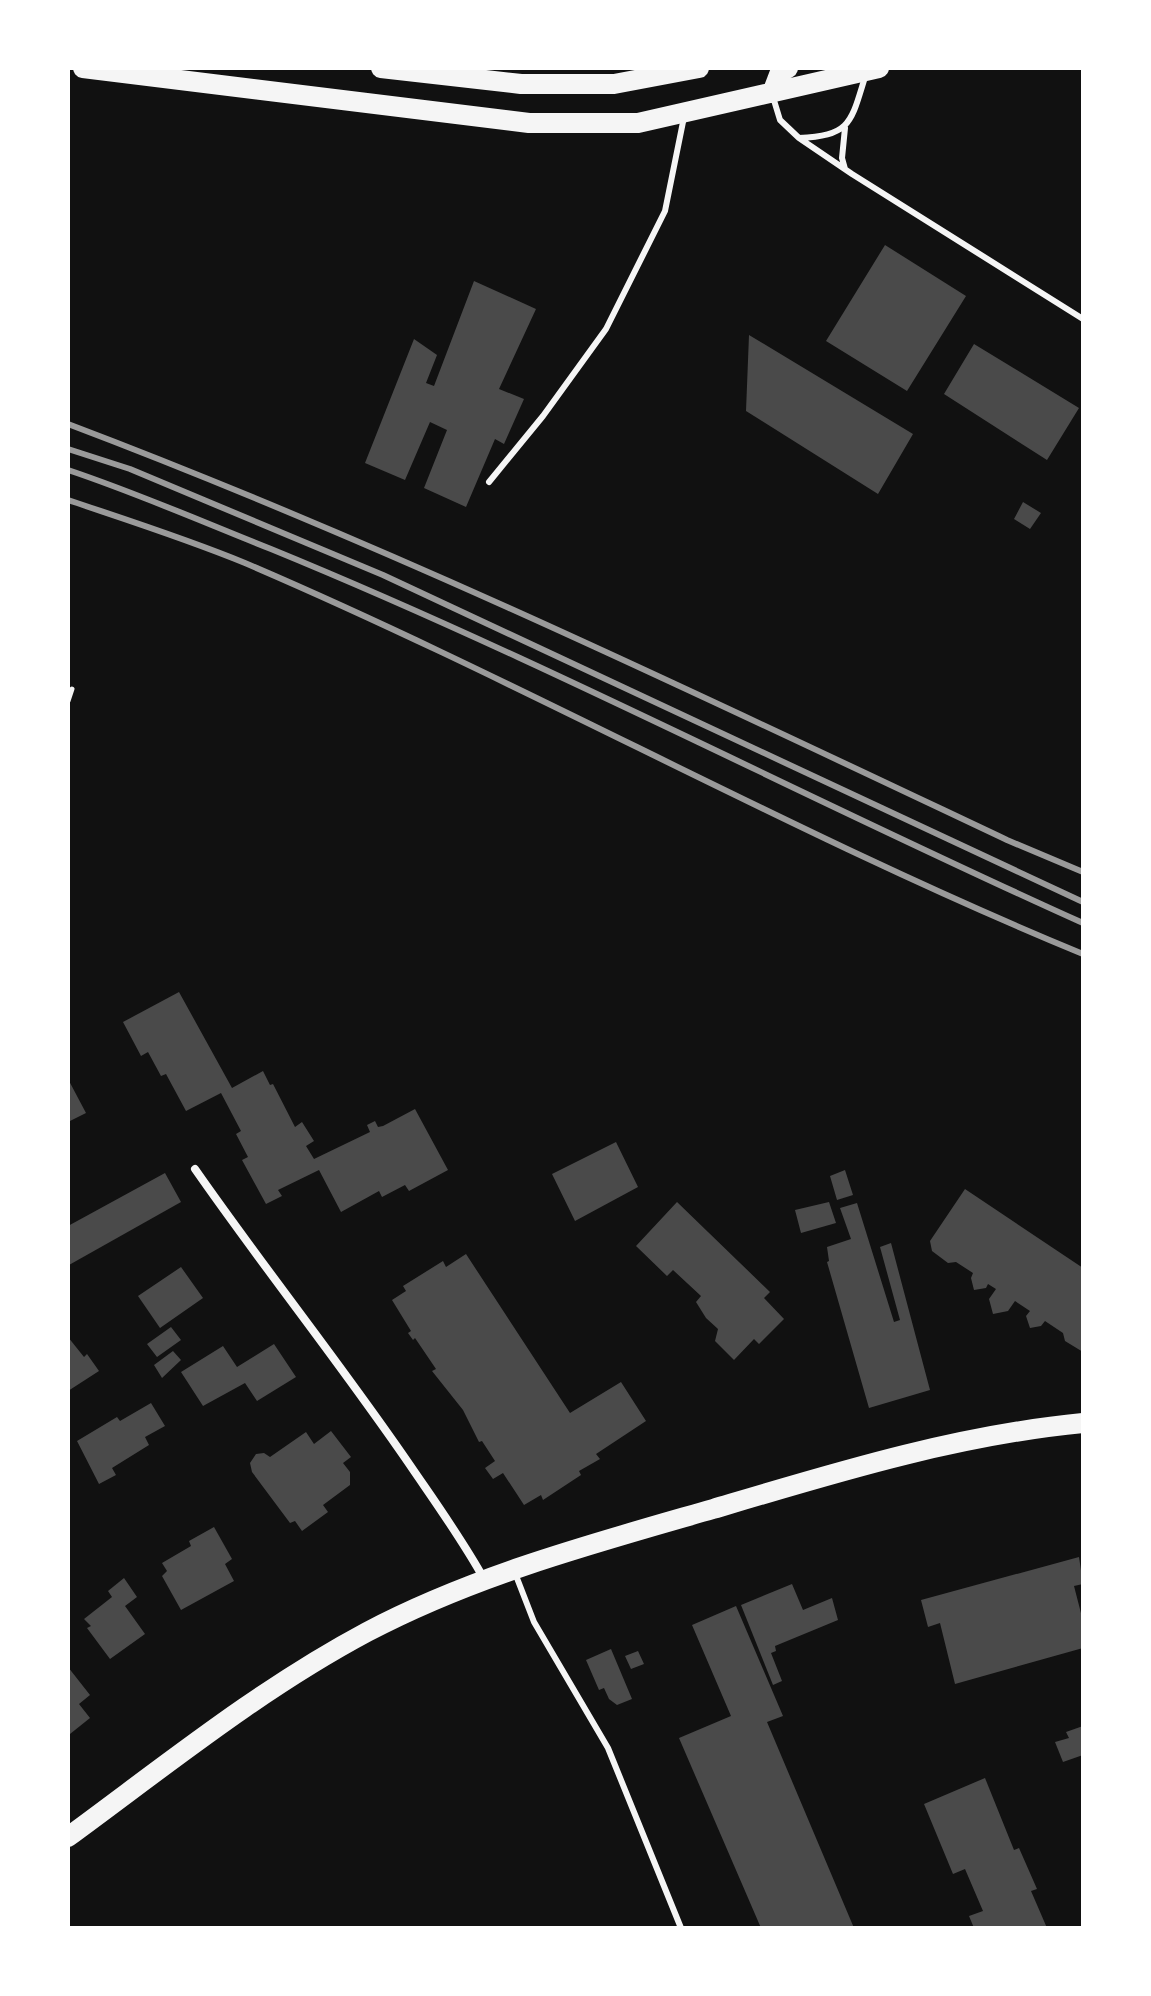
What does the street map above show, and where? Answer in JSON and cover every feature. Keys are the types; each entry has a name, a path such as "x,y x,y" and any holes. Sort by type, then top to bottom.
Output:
{"main road":[{"path":"83,68 529,123 638,123 873,70"},
{"path":"381,68 521,84 614,84 699,68"},
{"path":"772,93 780,72 788,68"},
{"path":"68,1837 270,1690 320,1658 369,1631 484,1580 794,1485 968,1440 1025,1428 1083,1423"}],"street":[{"path":"195,1169 255,1256 308,1320 376,1415 466,1547 484,1580"}],"lane":[{"path":"845,169 842,158 845,128 873,70"},
{"path":"772,93 780,120 799,138 1083,319"},
{"path":"489,482 543,416 606,329 665,211 685,113"},
{"path":"799,138 824,137 845,128"},
{"path":"514,1569 534,1622 608,1748 681,1928"}],"path":[{"path":"68,701 72,689"}],"building":[{"path":"885,245 966,296 907,391 826,341"},
{"path":"474,281 536,309 499,389 524,399 504,444 495,439 466,507 424,488 447,430 430,422 405,480 365,463 414,339 437,355 426,383 434,386"},
{"path":"749,335 913,434 878,494 746,411"},
{"path":"974,344 1079,408 1047,460 944,394"},
{"path":"1023,502 1041,513 1030,529 1014,519"},
{"path":"179,992 232,1088 263,1071 295,1127 302,1122 314,1141 306,1146 314,1159 370,1132 367,1125 375,1121 378,1127 383,1126 415,1109 448,1170 409,1191 405,1185 382,1197 379,1191 341,1212 319,1170 278,1190 282,1196 266,1204 242,1160 248,1157 236,1134 241,1131 221,1093 186,1111 166,1074 161,1076 148,1052 141,1056 123,1022"},
{"path":"68,1079 86,1113 68,1122"},
{"path":"616,1142 638,1187 575,1221 552,1174"},
{"path":"845,1170 853,1195 837,1200 830,1176"},
{"path":"165,1173 181,1202 69,1265 68,1226"},
{"path":"965,1189 1083,1268 1083,1352 1065,1341 1063,1333 1045,1321 1041,1326 1030,1328 1026,1316 1030,1311 1015,1301 1008,1311 993,1314 989,1299 996,1289 988,1284 986,1288 974,1290 973,1273 956,1262 948,1263 932,1251 930,1241"},
{"path":"677,1202 770,1292 764,1298 784,1319 759,1344 754,1339 734,1360 715,1341 718,1329 696,1302 701,1296 673,1270 667,1276 636,1246"},
{"path":"829,1202 836,1223 801,1233 795,1210"},
{"path":"857,1203 894,1322 900,1320 880,1247 891,1243 930,1390 869,1408 827,1262 827,1247 851,1239 840,1208"},
{"path":"466,1254 570,1413 621,1382 646,1421 596,1454 600,1459 579,1471 581,1475 543,1500 541,1495 524,1505 503,1473 493,1479 485,1468 495,1461 482,1441 479,1442 463,1410 432,1371 436,1369 415,1338 413,1340 408,1333 411,1331 392,1300 406,1291 403,1286 443,1261 446,1267"},
{"path":"181,1267 203,1298 160,1328 138,1296"},
{"path":"171,1327 181,1340 157,1357 147,1344"},
{"path":"68,1337 84,1357 87,1354 99,1371 68,1391"},
{"path":"274,1344 296,1377 257,1401 245,1383 203,1406 181,1372 223,1346 237,1367"},
{"path":"173,1351 181,1360 162,1378 154,1365"},
{"path":"151,1403 165,1426 145,1437 149,1445 112,1468 116,1475 99,1484 77,1441 117,1417 120,1421"},
{"path":"331,1431 351,1457 343,1463 350,1472 350,1485 323,1505 328,1512 302,1531 295,1521 290,1523 252,1472 250,1463 256,1454 264,1453 270,1457 306,1432 314,1444"},
{"path":"214,1527 232,1559 225,1564 234,1581 181,1610 162,1576 167,1571 162,1563 191,1546 189,1541"},
{"path":"1079,1557 1083,1584 1074,1586 1083,1621 1083,1648 955,1684 940,1623 928,1627 921,1600"},
{"path":"124,1578 137,1597 125,1606 145,1634 110,1659 84,1619 112,1597 108,1591"},
{"path":"792,1584 803,1610 832,1598 838,1620 775,1646 776,1651 771,1653 782,1681 773,1685 741,1605"},
{"path":"736,1606 783,1716 767,1722 854,1928 761,1928 679,1738 731,1716 692,1625"},
{"path":"611,1649 632,1699 617,1705 609,1699 604,1688 599,1690 586,1660"},
{"path":"638,1651 644,1664 631,1669 625,1656"},
{"path":"68,1667 90,1695 79,1704 90,1718 70,1734"},
{"path":"1083,1726 1083,1755 1063,1762 1055,1742 1069,1738 1066,1732"},
{"path":"985,1778 1014,1850 1019,1848 1037,1889 1031,1891 1047,1928 974,1928 969,1916 983,1911 965,1869 953,1874 924,1804"}],"railway":[{"path":"68,424 424,570 1007,840 1083,872"},
{"path":"68,449 130,469 383,575 1083,902"},
{"path":"68,470 271,549 476,638 1083,923"},
{"path":"68,500 223,554 351,610 872,861 1083,954"}]}
